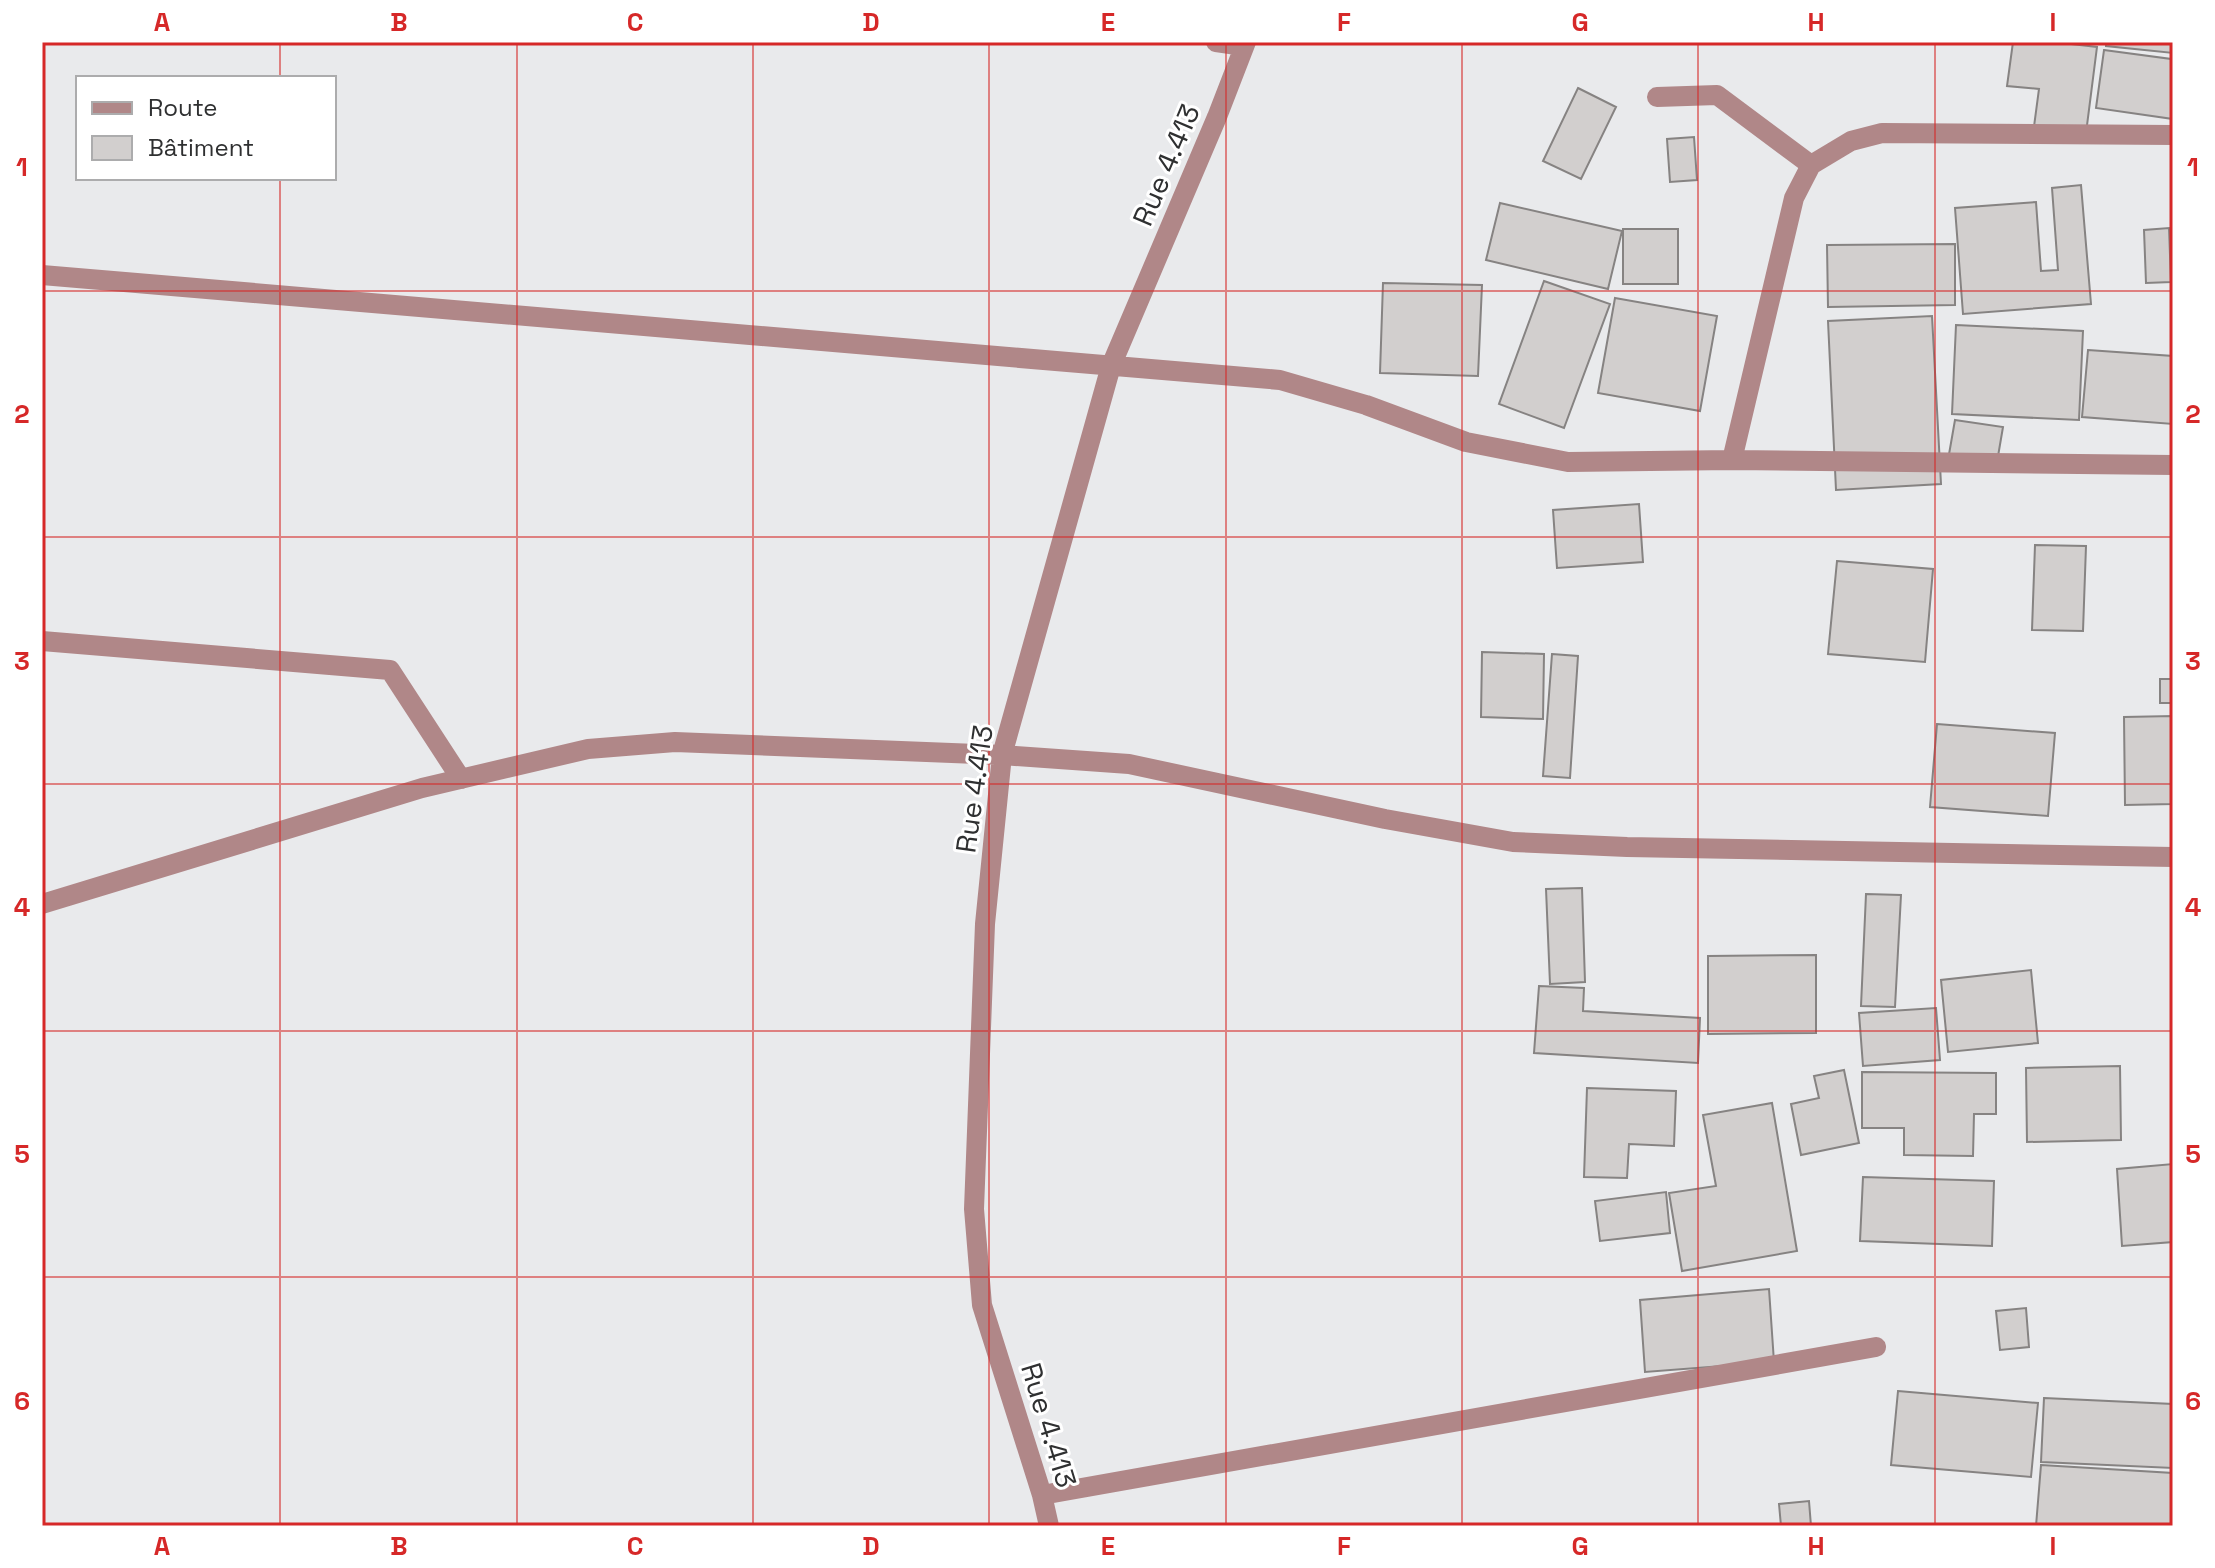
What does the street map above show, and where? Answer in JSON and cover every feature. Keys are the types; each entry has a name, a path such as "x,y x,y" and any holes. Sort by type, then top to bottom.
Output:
{"street":[{"path":"1216,42 1245,44"},
{"name":"Rue 4.413","path":"1049,1526 982,1305 974,1209 985,924 1002,755 1111,366 1245,44"},
{"path":"1657,97 1717,95 1811,165"},
{"path":"1732,460 1794,198 1811,165 1851,141 1882,133 2173,135"},
{"path":"42,275 1280,380 1366,405 1466,442 1568,462 1732,460 2173,465"},
{"path":"42,641 390,670 461,779"},
{"path":"42,904 422,788 588,749 675,742 1002,755 1129,764 1385,819 1513,842 2173,857"},
{"path":"1042,1495 1876,1347"}],"building":[{"path":"2013,42 2054,42 2097,47 2085,141 2033,134 2039,89 2007,86"},
{"path":"2106,42 2173,42 2173,53 2106,46"},
{"path":"2104,50 2171,59 2173,119 2096,108"},
{"path":"1578,88 1616,107 1581,179 1543,161"},
{"path":"1694,137 1697,180 1670,182 1667,139"},
{"path":"2081,185 2091,304 1963,314 1955,208 2036,202 2041,271 2058,270 2052,188"},
{"path":"1500,203 1622,231 1608,289 1486,260"},
{"path":"2169,228 2171,282 2146,283 2144,230"},
{"path":"1623,229 1678,229 1678,284 1623,284"},
{"path":"1955,244 1955,305 1828,307 1827,245"},
{"path":"1544,281 1610,304 1564,428 1499,404"},
{"path":"1383,283 1482,285 1478,376 1380,373"},
{"path":"1615,298 1717,316 1700,411 1598,393"},
{"path":"1932,316 1941,484 1836,490 1828,321"},
{"path":"1956,325 2083,331 2079,420 1952,414"},
{"path":"2088,350 2173,356 2173,424 2082,417"},
{"path":"1955,420 2003,427 1996,468 1948,460"},
{"path":"1639,504 1643,562 1557,568 1553,510"},
{"path":"2035,545 2086,546 2083,631 2032,630"},
{"path":"1837,561 1933,569 1925,662 1828,654"},
{"path":"1482,652 1544,654 1543,719 1481,717"},
{"path":"1552,654 1578,656 1570,778 1543,776"},
{"path":"2160,679 2173,679 2173,703 2160,703"},
{"path":"2173,716 2173,804 2125,805 2124,717"},
{"path":"1937,724 2055,733 2048,816 1930,807"},
{"path":"1582,888 1585,982 1550,984 1546,889"},
{"path":"1866,894 1901,895 1895,1007 1861,1006"},
{"path":"1816,955 1816,1033 1708,1034 1708,956"},
{"path":"2031,970 2038,1043 1948,1052 1941,980"},
{"path":"1539,986 1584,988 1583,1011 1700,1018 1698,1063 1534,1053"},
{"path":"1936,1008 1940,1060 1863,1066 1859,1013"},
{"path":"2120,1066 2121,1140 2027,1142 2026,1068"},
{"path":"1844,1070 1859,1143 1801,1155 1791,1104 1819,1098 1814,1076"},
{"path":"1862,1072 1996,1073 1996,1114 1974,1114 1973,1156 1904,1155 1904,1128 1862,1128"},
{"path":"1587,1088 1676,1091 1674,1146 1629,1144 1627,1178 1584,1177"},
{"path":"1772,1103 1797,1251 1682,1271 1669,1193 1716,1186 1703,1115"},
{"path":"2173,1164 2173,1242 2122,1246 2117,1169"},
{"path":"1863,1177 1994,1181 1992,1246 1860,1241"},
{"path":"1666,1192 1670,1233 1600,1241 1595,1201"},
{"path":"1769,1289 1774,1362 1645,1372 1640,1300"},
{"path":"2026,1308 2029,1347 2000,1350 1996,1311"},
{"path":"1898,1391 2038,1403 2031,1477 1891,1465"},
{"path":"2044,1398 2173,1404 2173,1468 2041,1462"},
{"path":"2041,1465 2173,1473 2173,1526 2036,1526"},
{"path":"1809,1501 1811,1526 1781,1526 1779,1504"}]}
